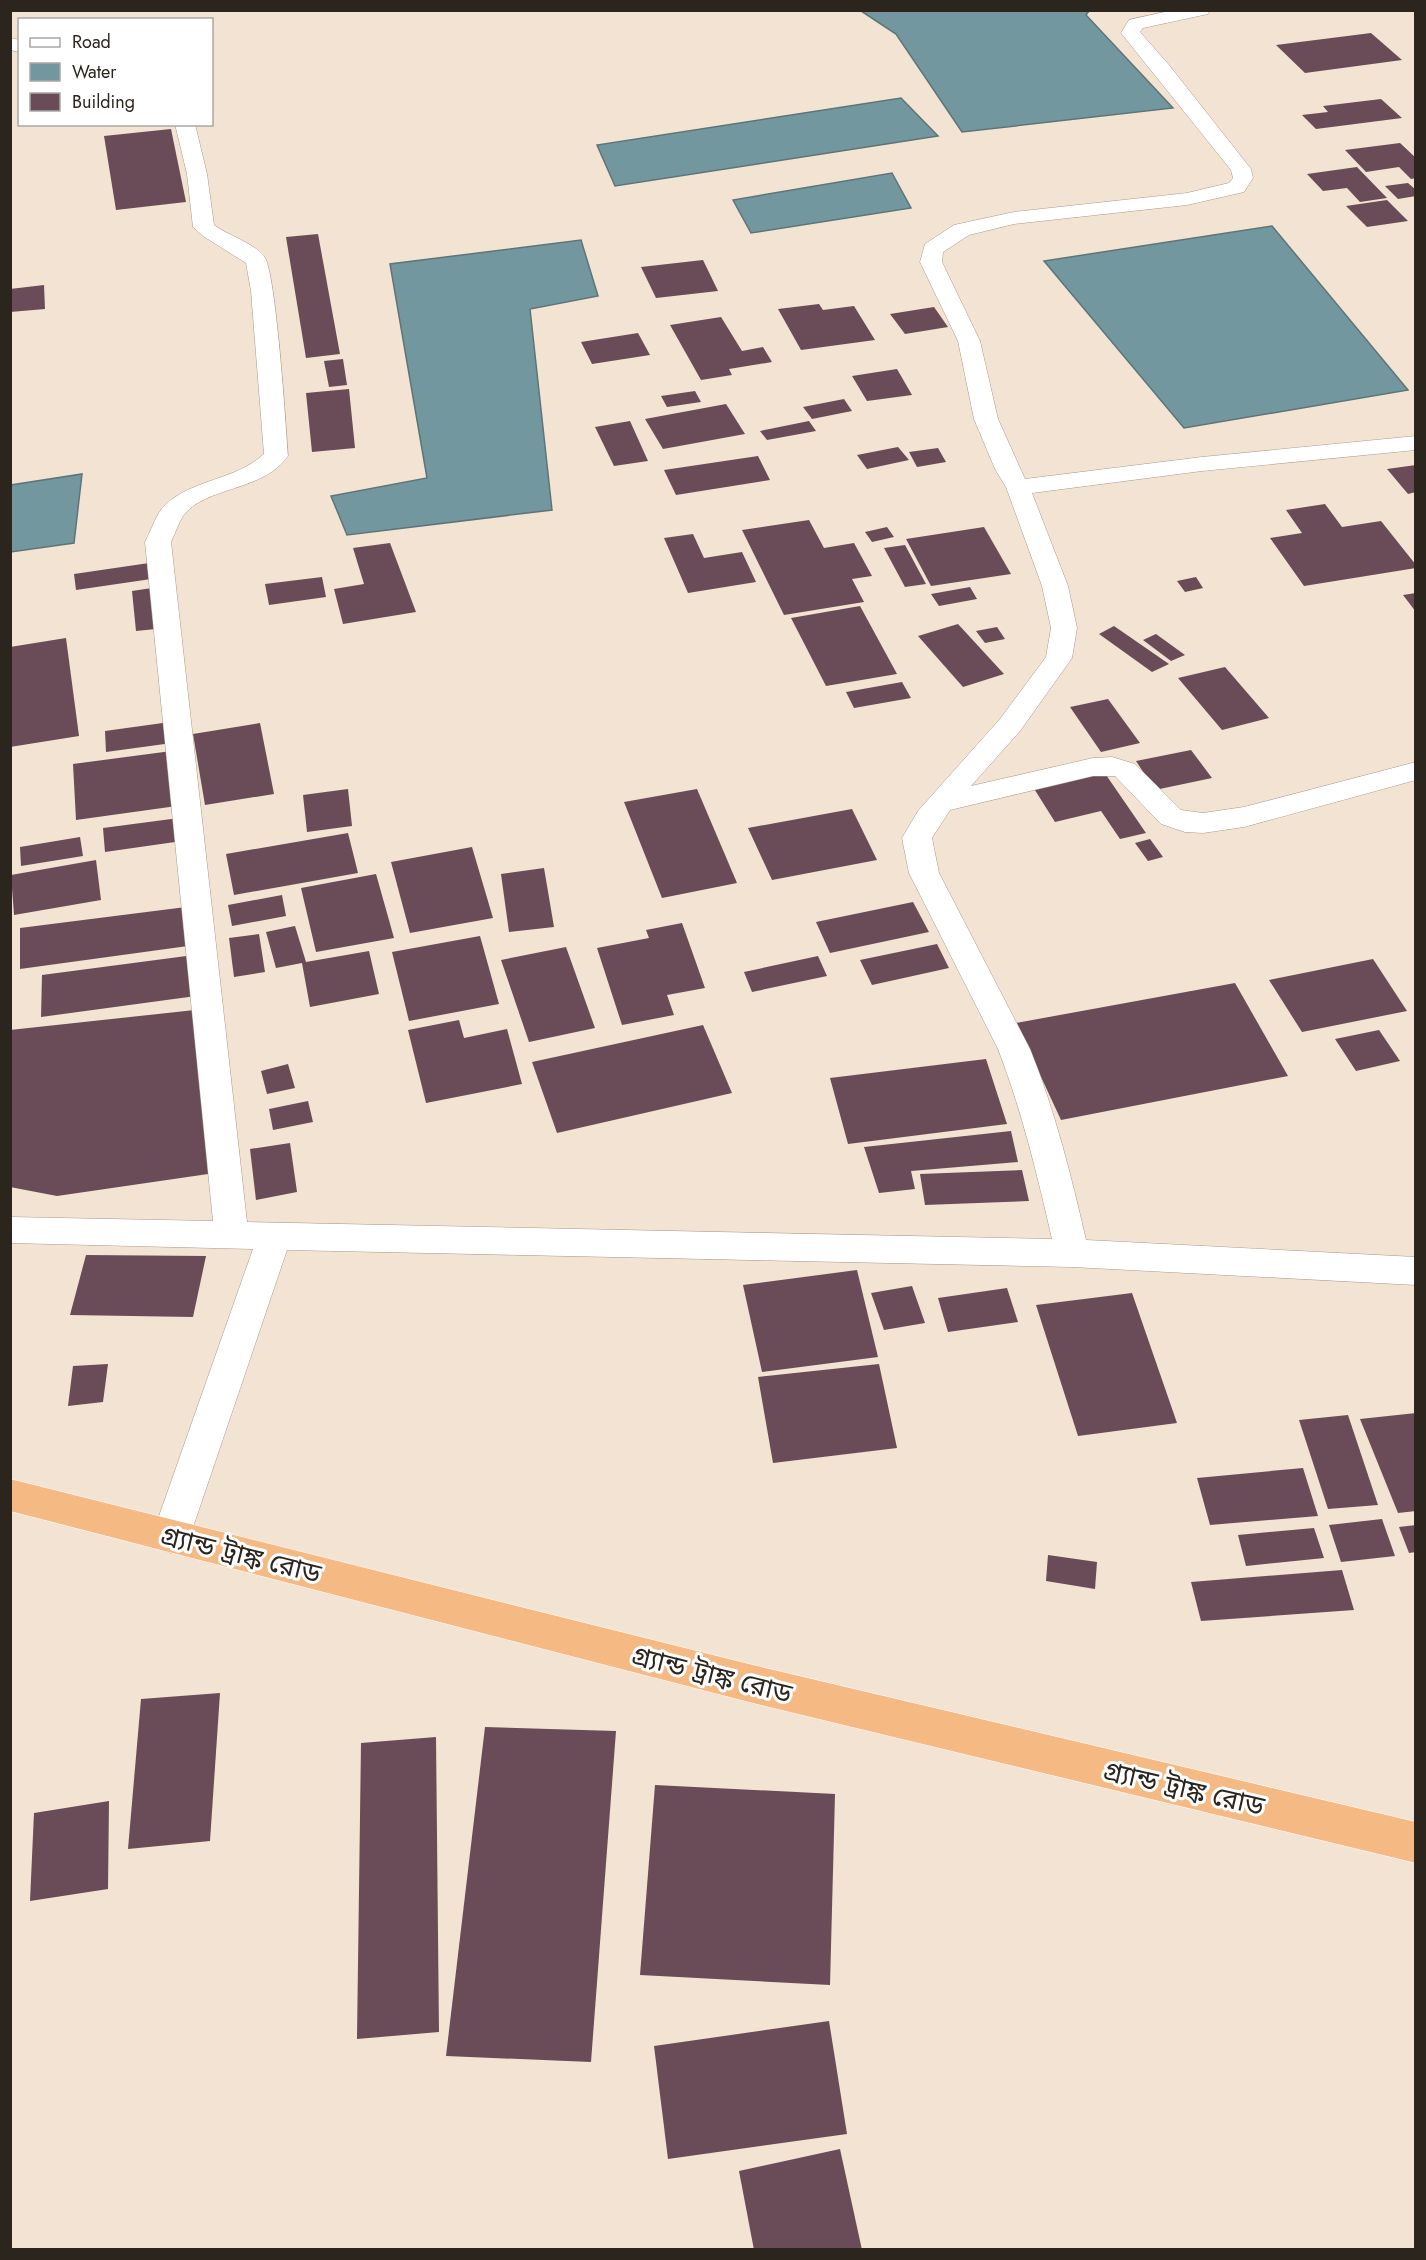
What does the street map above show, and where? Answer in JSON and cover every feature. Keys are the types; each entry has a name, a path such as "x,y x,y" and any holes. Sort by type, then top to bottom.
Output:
{"highway":[{"name":"গ্র্যান্ড ট্রাঙ্ক রোড","path":"10,1495 753,1684 1416,1843"}],"street":[{"path":"1072,1253 1046,1141 1026,1079 1014,1048 924,873 917,838 940,803 1010,725 1059,658 1064,628 1055,586 1018,487 1007,469 986,419 969,341 931,262 933,249 962,230 1014,218 1186,199 1237,188 1243,178 1241,168 1162,69 1130,33 1136,24 1201,10"},
{"path":"186,126 197,174 204,227 218,238 239,247 256,260 262,291 276,456 261,470 194,496 173,511 158,542 231,1234"},
{"path":"1018,487 1202,464 1416,443"},
{"path":"940,803 1093,767 1112,766 1125,770 1171,817 1185,822 1203,823 1244,817 1416,771"},
{"path":"10,1230 1072,1253 1416,1271"},
{"path":"171,1536 275,1234"}],"water":[{"path":"861,11 1089,11 1086,15 1173,108 962,132 896,34"},
{"path":"901,98 938,136 615,186 597,145"},
{"path":"892,173 911,208 751,233 733,200"},
{"path":"1272,226 1408,390 1184,428 1044,261"},
{"path":"581,240 598,296 530,309 552,510 347,535 331,496 427,478 390,264"},
{"path":"82,474 74,543 11,552 11,485"}],"building":[{"path":"1371,33 1402,60 1305,73 1276,45"},
{"path":"1381,99 1402,118 1316,129 1302,115 1328,112 1323,106"},
{"path":"171,129 186,202 116,210 104,136"},
{"path":"1400,143 1416,158 1416,178 1411,179 1399,167 1366,172 1345,150"},
{"path":"1357,167 1387,198 1360,202 1347,188 1323,191 1307,174"},
{"path":"1408,183 1416,190 1416,196 1398,199 1385,186"},
{"path":"1387,200 1408,221 1367,227 1346,206"},
{"path":"318,234 340,354 306,358 286,237"},
{"path":"703,260 718,291 656,298 641,267"},
{"path":"44,285 45,309 10,312 10,289"},
{"path":"819,304 823,310 854,306 875,340 801,350 778,309"},
{"path":"934,307 948,327 905,334 890,314"},
{"path":"721,317 742,351 763,347 772,362 729,369 732,375 701,380 670,325"},
{"path":"638,333 650,355 592,364 581,342"},
{"path":"343,359 347,385 329,387 324,361"},
{"path":"897,369 912,395 867,401 852,376"},
{"path":"349,389 355,448 312,452 306,393"},
{"path":"695,391 701,402 667,407 661,396"},
{"path":"844,399 852,411 812,419 803,407"},
{"path":"726,404 745,434 663,449 645,419"},
{"path":"630,421 648,461 614,466 595,427"},
{"path":"809,421 816,431 767,440 760,431"},
{"path":"898,447 909,460 867,469 857,455"},
{"path":"938,448 946,462 917,467 909,452"},
{"path":"758,456 770,480 676,495 664,470"},
{"path":"1416,465 1416,492 1408,494 1387,469"},
{"path":"1325,504 1342,527 1381,521 1416,568 1304,586 1270,538 1302,533 1286,510"},
{"path":"809,520 824,548 854,543 872,576 852,579 864,602 784,615 742,530"},
{"path":"887,527 894,537 872,542 865,532"},
{"path":"984,527 1011,574 931,586 906,539"},
{"path":"693,534 704,558 742,552 756,582 688,593 664,538"},
{"path":"390,543 416,612 343,624 334,589 364,584 353,548"},
{"path":"905,545 926,584 905,587 884,548"},
{"path":"156,562 158,578 76,590 74,574"},
{"path":"322,577 326,597 269,605 265,584"},
{"path":"1196,577 1203,588 1185,592 1177,581"},
{"path":"970,587 977,599 939,606 931,594"},
{"path":"152,588 156,629 136,631 132,591"},
{"path":"1416,593 1416,612 1403,595"},
{"path":"860,606 897,674 826,686 791,618"},
{"path":"958,624 1004,674 963,687 918,636"},
{"path":"1114,626 1169,664 1152,672 1099,634"},
{"path":"997,627 1005,639 985,643 976,631"},
{"path":"1156,634 1185,655 1171,661 1143,640"},
{"path":"66,638 79,736 10,747 10,647"},
{"path":"1225,667 1269,718 1222,730 1178,678"},
{"path":"902,682 911,698 854,708 846,692"},
{"path":"1108,699 1140,743 1101,752 1070,707"},
{"path":"170,722 172,743 106,752 105,731"},
{"path":"260,723 274,794 205,805 193,734"},
{"path":"179,750 184,805 76,820 73,764"},
{"path":"1191,750 1212,778 1155,790 1136,761"},
{"path":"1104,772 1146,833 1120,839 1101,811 1055,822 1033,787"},
{"path":"348,789 352,826 307,832 303,795"},
{"path":"697,789 737,883 662,898 624,802"},
{"path":"852,809 877,860 772,880 748,828"},
{"path":"179,818 182,841 105,852 103,828"},
{"path":"348,833 358,873 234,895 226,854"},
{"path":"80,837 83,856 21,866 20,847"},
{"path":"1150,839 1163,857 1148,861 1135,843"},
{"path":"472,847 493,918 410,933 391,862"},
{"path":"96,860 101,900 14,915 11,875"},
{"path":"544,868 554,927 509,932 501,874"},
{"path":"376,874 394,938 316,952 301,888"},
{"path":"282,895 286,916 232,926 228,905"},
{"path":"913,902 929,932 830,953 816,922"},
{"path":"186,907 188,946 20,969 20,928"},
{"path":"682,923 705,988 667,995 674,1015 622,1025 597,948 649,938 646,930"},
{"path":"295,926 306,962 369,951 379,994 310,1007 302,963 276,968 266,932"},
{"path":"259,934 265,972 234,977 229,938"},
{"path":"480,936 499,1004 409,1021 392,952"},
{"path":"937,944 949,968 872,985 860,960"},
{"path":"566,947 595,1028 529,1042 501,960"},
{"path":"194,955 196,996 41,1017 42,975"},
{"path":"818,956 827,976 752,992 744,972"},
{"path":"1373,959 1407,1011 1302,1032 1269,980"},
{"path":"1235,983 1288,1076 1061,1120 1016,1023"},
{"path":"204,1009 215,1173 57,1196 10,1187 10,1030"},
{"path":"459,1020 464,1038 507,1029 522,1084 426,1103 408,1030"},
{"path":"703,1025 732,1093 557,1133 532,1062"},
{"path":"1379,1030 1400,1061 1356,1071 1335,1039"},
{"path":"986,1059 1007,1124 848,1144 830,1078"},
{"path":"288,1064 295,1088 267,1094 261,1071"},
{"path":"308,1101 313,1122 273,1130 269,1109"},
{"path":"1011,1131 1018,1162 911,1171 915,1189 879,1193 864,1147"},
{"path":"290,1143 297,1192 256,1200 250,1149"},
{"path":"1022,1170 1029,1201 925,1205 920,1174"},
{"path":"86,1255 206,1256 193,1317 70,1315"},
{"path":"857,1270 878,1357 762,1372 743,1285"},
{"path":"912,1286 925,1323 884,1330 871,1293"},
{"path":"1007,1288 1018,1322 948,1332 938,1298"},
{"path":"1132,1293 1177,1423 1078,1436 1036,1305"},
{"path":"108,1364 103,1402 68,1406 73,1366"},
{"path":"879,1364 897,1448 773,1463 758,1377"},
{"path":"1416,1413 1416,1511 1398,1513 1360,1419"},
{"path":"1348,1415 1378,1505 1328,1509 1299,1420"},
{"path":"1303,1468 1318,1516 1210,1525 1197,1478"},
{"path":"1382,1519 1395,1556 1341,1562 1329,1525"},
{"path":"1416,1525 1416,1552 1409,1553 1399,1527"},
{"path":"1314,1528 1324,1558 1246,1566 1238,1535"},
{"path":"1048,1555 1097,1562 1095,1589 1046,1581"},
{"path":"1342,1570 1354,1610 1201,1621 1191,1582"},
{"path":"220,1693 210,1841 128,1849 141,1699"},
{"path":"485,1727 616,1731 591,2062 446,2056"},
{"path":"436,1737 439,2032 357,2039 361,1743"},
{"path":"655,1785 835,1794 830,1985 640,1975"},
{"path":"109,1801 108,1889 30,1901 34,1813"},
{"path":"829,2021 847,2134 668,2159 654,2046"},
{"path":"840,2149 862,2250 754,2250 739,2171"}]}
